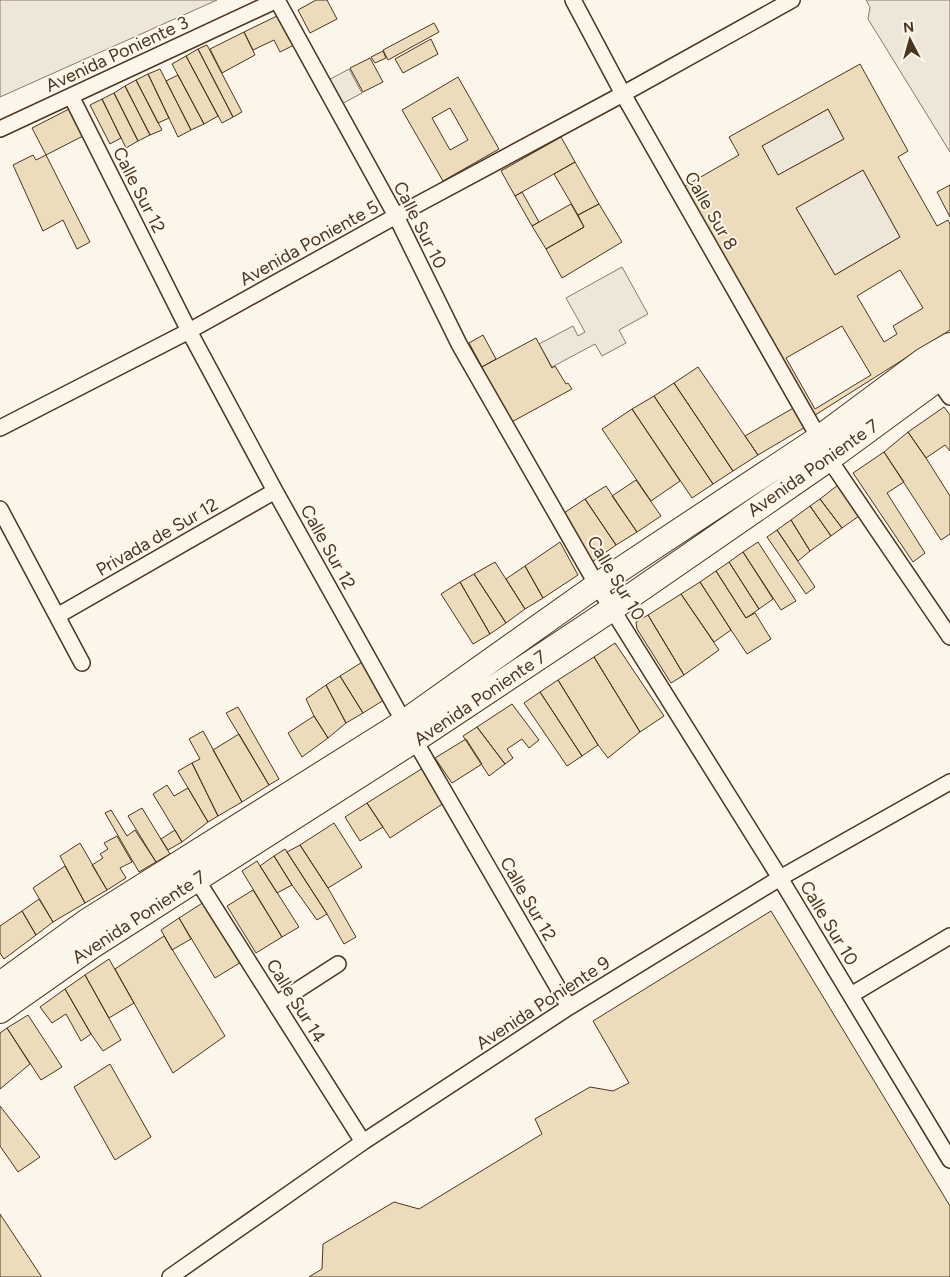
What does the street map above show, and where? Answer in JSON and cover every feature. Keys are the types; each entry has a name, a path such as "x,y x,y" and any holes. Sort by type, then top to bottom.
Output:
{"main road":[{"name":"Avenida Poniente 7","path":"0,1011 91,947 197,880 410,731 597,585 940,377 950,345"},
{"name":"Avenida Poniente 7","path":"0,984 87,922 612,609 824,449"}],"street":[{"name":"Avenida Poniente 3","path":"0,129 277,0"},
{"name":"Calle Sur 10","path":"277,0 396,216 459,344 597,585 780,878 950,1160"},
{"name":"Calle Sur 8","path":"573,0 824,449 950,637"},
{"name":"Avenida Poniente 5","path":"0,428 189,331 396,216 624,94 792,0"},
{"name":"Calle Sur 12","path":"71,96 189,331 275,491 410,731 569,1007"},
{"name":"Privada de Sur 12","path":"57,616 275,491"},
{"path":"0,509 82,663"},
{"name":"Avenida Poniente 9","path":"170,1277 363,1142 569,1007 780,878 950,782"},
{"name":"Calle Sur 14","path":"197,880 363,1142"},
{"path":"851,995 950,936"},
{"path":"276,1004 338,964"}],"shaded area":[{"path":"0,0 217,0 0,97"},
{"path":"866,0 950,0 950,152 868,19 870,7"},
{"path":"349,69 362,93 338,106 325,82"},
{"path":"828,109 844,139 778,175 762,146"},
{"path":"863,170 900,237 835,275 796,208"},
{"path":"622,267 648,314 619,330 626,343 602,356 595,344 552,367 539,344 573,326 578,336 585,332 566,298"}],"building":[{"path":"316,0 327,0 337,19 310,33 298,10"},
{"path":"279,15 294,45 280,52 274,40 253,50 244,32"},
{"path":"434,23 439,32 388,60 383,50"},
{"path":"244,32 255,55 222,73 210,49"},
{"path":"431,39 438,54 403,73 395,59"},
{"path":"207,45 242,112 233,117 198,49"},
{"path":"198,49 233,117 222,123 186,56"},
{"path":"383,51 386,58 375,63 371,57"},
{"path":"186,56 218,116 204,124 172,64"},
{"path":"370,58 383,82 363,92 350,68"},
{"path":"860,64 908,151 898,157 937,226 948,220 950,224 950,330 812,417 685,186 739,155 729,137","holes":["828,109 844,139 778,175 762,146","863,170 900,237 835,275 796,208","900,270 923,308 893,326 897,334 884,342 857,296","842,326 871,375 815,409 786,358"]},
{"path":"160,69 191,130 178,137 148,74"},
{"path":"148,74 169,118 158,123 136,80"},
{"path":"178,75 204,124 191,130 166,81"},
{"path":"458,77 499,149 443,181 402,110","holes":["450,108 468,140 450,150 432,118"]},
{"path":"136,80 162,130 150,135 125,86"},
{"path":"125,86 150,135 138,141 114,93"},
{"path":"114,93 138,141 126,148 102,99"},
{"path":"102,99 121,138 110,144 90,105"},
{"path":"69,109 83,136 46,155 32,128"},
{"path":"561,137 575,162 515,196 501,171"},
{"path":"33,155 36,160 46,155 90,242 77,249 63,220 43,231 13,165"},
{"path":"575,162 599,204 578,215 554,174"},
{"path":"950,185 950,217 937,192"},
{"path":"522,192 539,222 532,226 515,196"},
{"path":"571,204 584,227 546,249 532,226"},
{"path":"599,204 622,242 562,278 546,249 584,227 578,215"},
{"path":"483,335 496,359 482,367 469,343"},
{"path":"536,338 552,368 555,366 566,384 568,383 572,389 508,424 478,369"},
{"path":"698,367 758,455 733,471 674,383"},
{"path":"674,383 733,471 713,484 654,396"},
{"path":"654,396 713,484 692,498 632,409"},
{"path":"795,407 807,426 758,455 745,436"},
{"path":"944,407 950,415 950,451 945,445 926,458 908,432"},
{"path":"632,409 680,481 651,501 602,429"},
{"path":"908,432 950,496 950,534 941,540 884,452"},
{"path":"884,452 904,482 887,493 925,553 913,562 853,473"},
{"path":"636,480 661,516 637,532 612,496"},
{"path":"838,485 859,516 842,528 820,499"},
{"path":"606,486 637,532 616,545 585,499"},
{"path":"585,499 616,545 592,562 564,513"},
{"path":"820,499 842,528 831,536 810,506"},
{"path":"810,506 831,536 810,551 791,520"},
{"path":"791,520 810,551 798,561 777,530"},
{"path":"777,530 815,587 806,594 767,537"},
{"path":"560,542 578,575 543,598 525,566"},
{"path":"758,542 796,601 781,610 743,552"},
{"path":"743,552 773,599 759,609 729,562"},
{"path":"495,562 525,609 506,623 474,574"},
{"path":"729,562 759,609 746,618 716,571"},
{"path":"525,566 543,598 525,609 506,579"},
{"path":"716,571 746,618 755,613 771,639 747,654 700,582"},
{"path":"474,574 506,623 490,634 460,582"},
{"path":"460,582 490,634 473,644 441,594"},
{"path":"700,582 731,630 714,642 681,594"},
{"path":"681,594 719,650 684,675 648,615"},
{"path":"648,615 684,675 671,683 637,629 636,622"},
{"path":"615,643 664,716 640,732 594,657"},
{"path":"594,657 640,732 608,758 558,680"},
{"path":"364,661 387,698 363,713 340,676"},
{"path":"340,676 363,713 346,723 326,685"},
{"path":"558,680 598,745 582,756 540,692"},
{"path":"326,685 346,723 328,738 306,699"},
{"path":"540,692 582,756 567,766 524,703"},
{"path":"512,704 539,740 529,748 522,739 507,749 513,758 505,764 477,727"},
{"path":"238,707 279,779 269,785 226,713"},
{"path":"314,716 328,738 302,757 288,733"},
{"path":"477,727 505,764 489,776 463,736"},
{"path":"203,731 242,802 218,816 192,763 200,759 189,739"},
{"path":"239,734 269,785 242,802 213,750"},
{"path":"466,739 482,764 452,783 435,758"},
{"path":"192,763 218,816 208,822 178,771"},
{"path":"423,768 444,803 390,838 367,803"},
{"path":"167,785 174,796 188,788 208,822 182,842 153,794"},
{"path":"367,803 383,827 360,841 345,817"},
{"path":"142,808 170,854 156,862 128,816"},
{"path":"111,810 127,836 135,830 156,862 139,872 105,813"},
{"path":"334,823 362,867 328,888 300,845"},
{"path":"175,830 182,842 168,850 161,839"},
{"path":"117,836 132,862 120,868 126,878 107,890 92,865 103,858 100,854 108,849 104,843"},
{"path":"80,843 107,890 85,903 60,856"},
{"path":"300,845 328,888 356,937 344,944 287,852"},
{"path":"285,849 327,914 317,920 274,856"},
{"path":"274,856 292,885 277,893 260,866"},
{"path":"257,861 299,927 282,937 242,871"},
{"path":"65,866 85,903 53,922 33,888"},
{"path":"253,890 282,937 256,953 227,906"},
{"path":"39,899 53,922 36,935 22,911"},
{"path":"204,902 243,961 215,978 179,918"},
{"path":"22,911 36,935 4,959 0,953 0,926"},
{"path":"771,911 950,1206 950,1277 309,1277 322,1269 323,1244 394,1202 419,1209 542,1134 535,1119 590,1087 613,1091 629,1083 593,1021"},
{"path":"179,918 191,939 172,950 161,930"},
{"path":"164,936 225,1036 173,1073 115,969"},
{"path":"109,959 134,1003 109,1018 85,975"},
{"path":"85,975 121,1040 103,1051 65,989"},
{"path":"65,989 91,1034 81,1041 66,1014 52,1023 40,1007"},
{"path":"28,1015 62,1067 41,1080 7,1028"},
{"path":"7,1028 30,1064 0,1089 0,1033"},
{"path":"110,1064 151,1137 115,1160 74,1087"},
{"path":"0,1106 40,1157 18,1172 0,1146"},
{"path":"0,1214 41,1276 41,1277 0,1277"}]}
